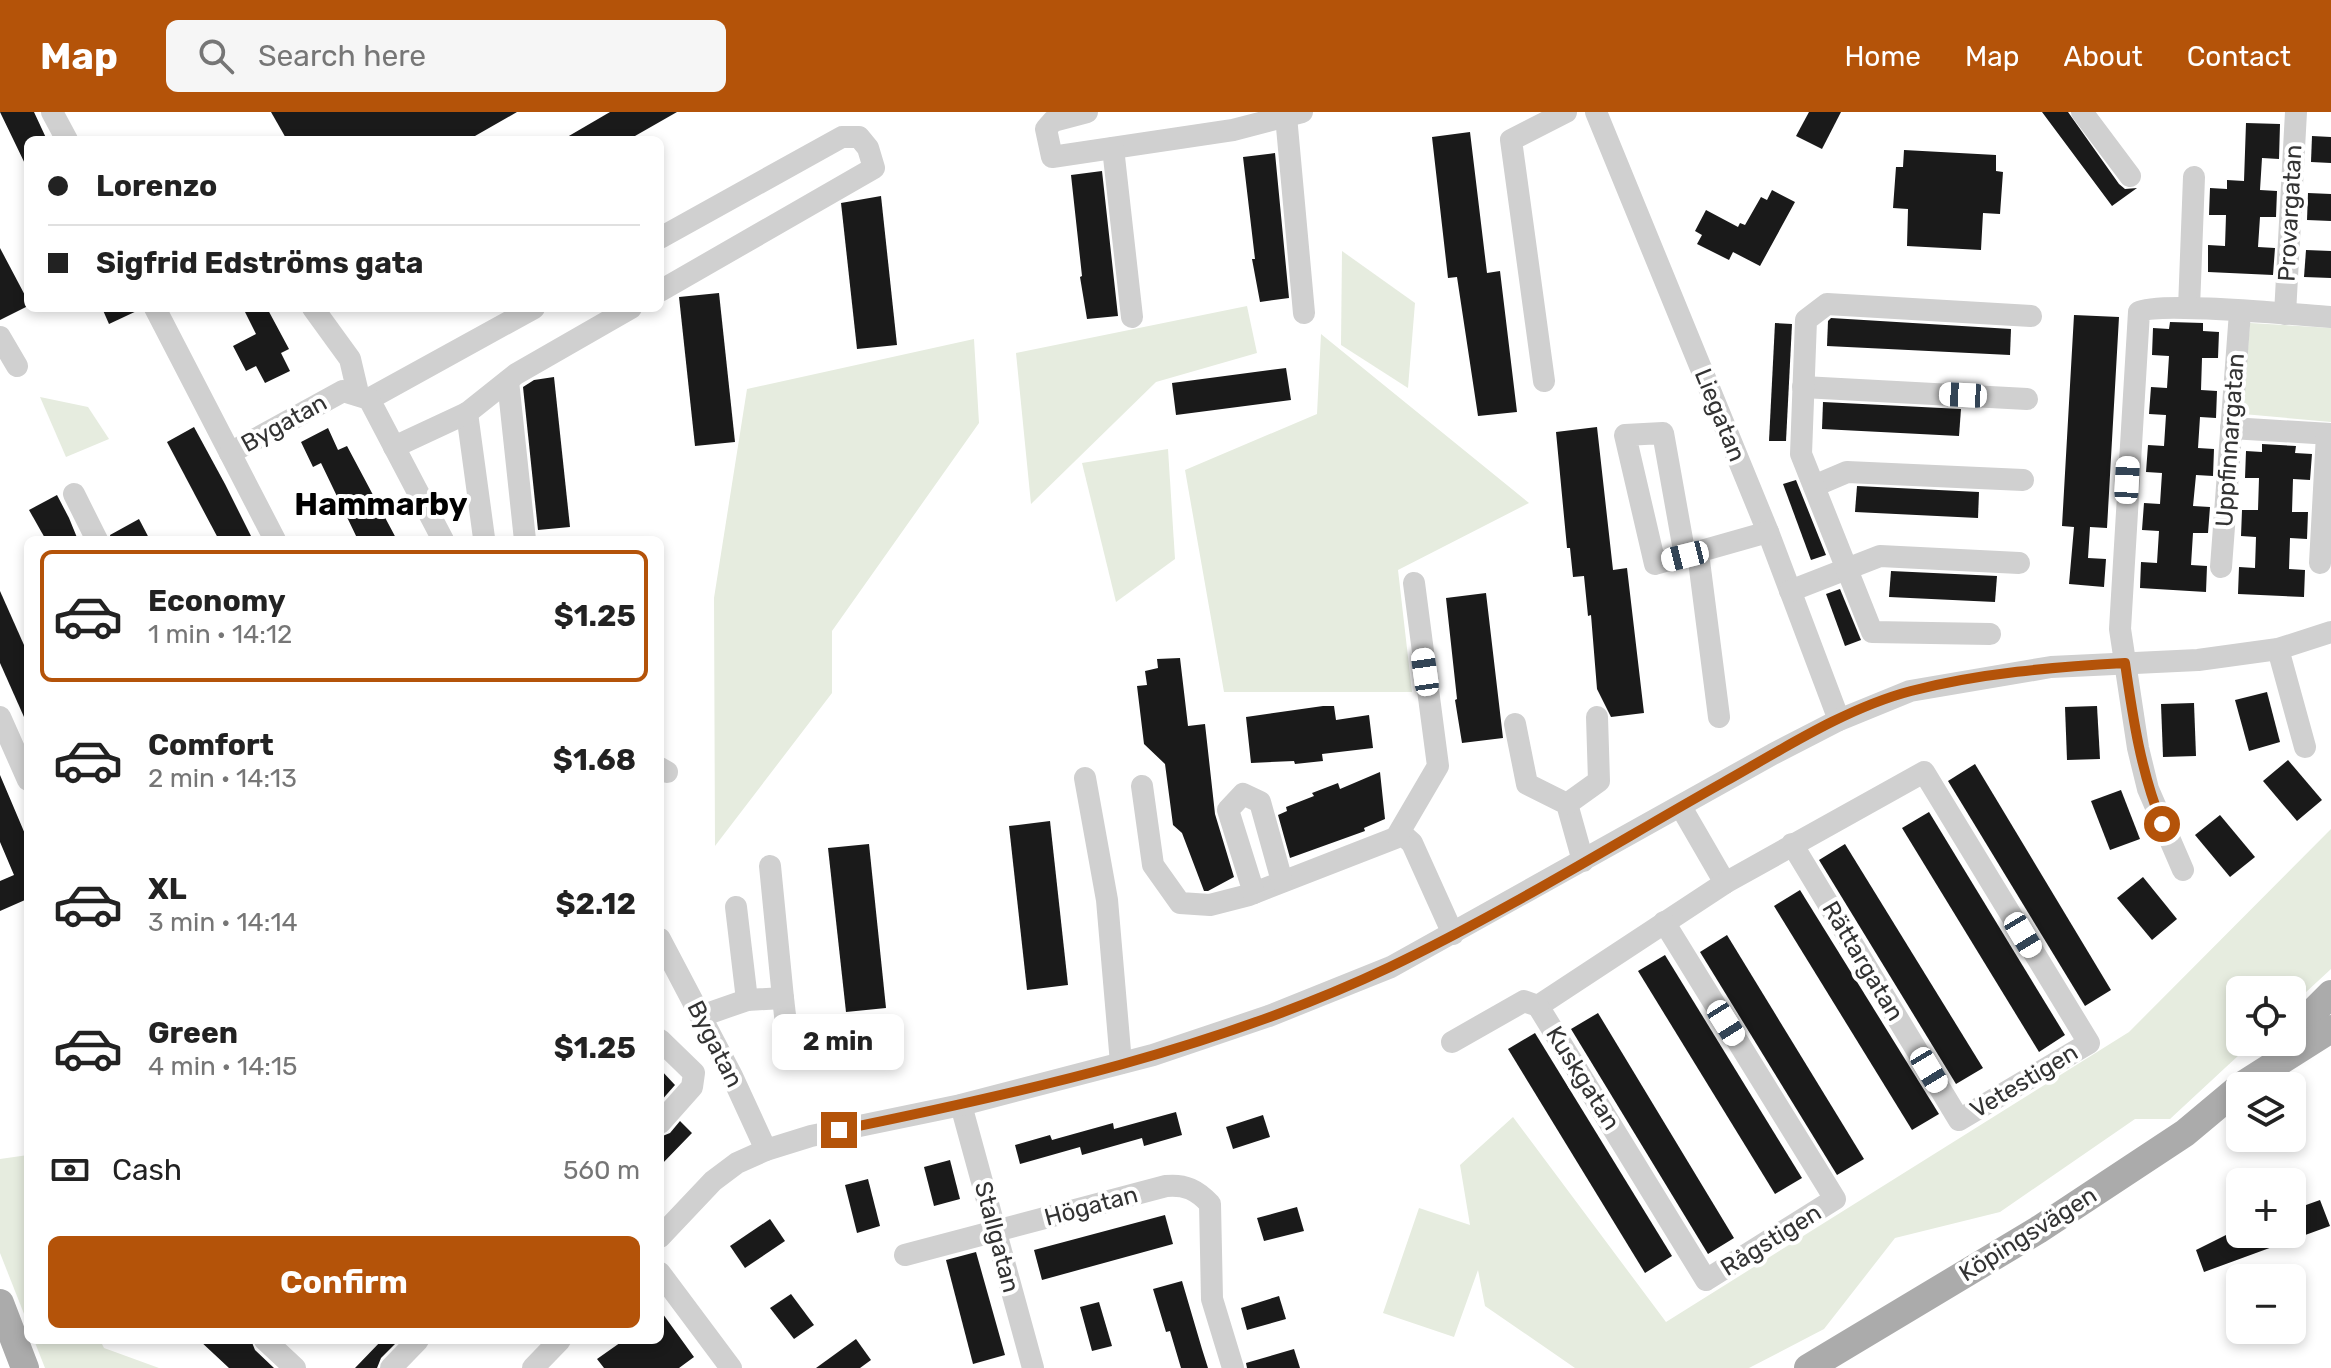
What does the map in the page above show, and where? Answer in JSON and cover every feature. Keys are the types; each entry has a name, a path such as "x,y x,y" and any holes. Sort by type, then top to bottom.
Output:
{"main road":[{"path":"2306,1019 2331,994"},
{"name":"Köpingsvägen","path":"2264,1072 2331,1029"},
{"name":"Köpingsvägen","path":"2255,1072 2270,1056"},
{"name":"Köpingsvägen","path":"1808,1368 2038,1230 2185,1133 2226,1099"},
{"path":"0,1303 25,1368"}],"street":[{"path":"52,112 65,136"},
{"path":"1087,112 1053,121 1046,129 1052,157 1233,130 1294,114 1304,313"},
{"path":"1544,381 1511,140 1566,112"},
{"name":"Liegatan","path":"1596,112 1768,532 1839,720"},
{"path":"2082,112 2130,176"},
{"name":"Provargatan","path":"2285,314 2296,112"},
{"path":"664,236 842,137 859,137 868,148 874,168 664,289"},
{"path":"1113,148 1132,317"},
{"path":"2189,308 2194,177"},
{"path":"1990,634 1872,632 1801,454 1806,320 1827,304 2031,316"},
{"path":"2183,870 2148,789 2125,663 2120,600 2139,312 2147,307 2189,308 2331,317"},
{"path":"157,312 273,536"},
{"name":"Bygatan","path":"230,453 343,391 363,396 526,312"},
{"path":"394,447 467,413 508,381 624,312"},
{"name":"Uppfinnargatan","path":"2221,567 2240,312"},
{"path":"327,319 350,359 363,396 441,536"},
{"path":"0,337 17,366"},
{"path":"508,381 525,536"},
{"path":"1803,387 2027,399"},
{"path":"467,413 484,536"},
{"path":"2231,428 2329,434 2320,563"},
{"path":"1719,717 1692,555 1663,433 1625,435 1655,564 1692,555 1768,532"},
{"path":"1814,486 1847,472 2023,480"},
{"path":"74,494 95,536"},
{"path":"1790,591 1880,556 2019,563"},
{"path":"1397,836 1438,766 1414,583"},
{"path":"664,1233 713,1181 737,1163 766,1150 811,1136 961,1105 1121,1063 1203,1039 1332,992 1453,934 1839,720 1910,691 2051,667 2198,660 2278,649 2331,632"},
{"path":"2278,649 2305,747"},
{"path":"0,717 24,771"},
{"path":"1567,804 1599,781 1597,717"},
{"path":"1515,724 1527,784 1567,804 1583,861"},
{"name":"Kuskgatan","path":"1706,1280 1538,1006 1725,883 1924,772 2089,1043"},
{"path":"1085,778 1107,900 1121,1063"},
{"path":"1142,786 1153,865 1180,903 1210,905 1254,893 1397,836 1407,837 1453,934"},
{"path":"1254,893 1228,810 1243,794 1260,802 1282,881"},
{"path":"1681,807 1725,883"},
{"name":"Rättargatan","path":"1792,844 1959,1120"},
{"path":"770,866 789,1050"},
{"path":"736,907 747,1000"},
{"name":"Rågstigen","path":"1664,922 1835,1199 1706,1280"},
{"name":"Bygatan","path":"664,947 766,1150"},
{"path":"701,1016 747,1000 783,998"},
{"path":"1452,1042 1524,1001 1538,1006"},
{"name":"Vetestigen","path":"1959,1120 2089,1043"},
{"path":"664,1044 694,1073 692,1087 664,1118"},
{"name":"Stallgatan","path":"961,1105 1033,1368"},
{"name":"Högatan","path":"905,1255 1166,1186 1187,1187 1200,1192 1210,1204 1212,1299 1233,1368"},
{"path":"664,1278 731,1368"},
{"path":"269,1344 295,1368"},
{"path":"391,1368 414,1344"},
{"path":"533,1368 556,1344"}],"shaded area":[{"path":"1342,251 1415,303 1408,388 1341,345"},
{"path":"1247,306 1257,353 1156,382 1031,504 1016,353"},
{"path":"2250,323 2331,328 2331,422 2243,414"},
{"path":"1321,334 1529,503 1398,570 1412,692 1224,692 1185,470 1317,414"},
{"path":"974,339 979,423 832,631 832,693 715,846 714,598 747,389"},
{"path":"40,397 88,407 109,439 66,457"},
{"path":"1168,449 1175,559 1116,602 1082,463"},
{"path":"2331,829 2331,969 2306,992 2306,976 2226,976 2226,1056 2238,1056 2170,1119 2135,1119 2000,1212 1895,1238 1824,1329 1749,1368 1575,1368 1485,1306 1478,1270 1454,1337 1383,1313 1419,1208 1470,1225 1460,1165 1513,1117 1666,1322 2129,1032"},
{"path":"24,1156 24,1314 0,1253 0,1159"},
{"path":"36,1344 102,1344 104,1348 159,1368 45,1368"}],"building":[{"path":"0,112 34,112 45,136 24,136 24,162"},
{"path":"271,112 517,112 475,136 285,136"},
{"path":"610,112 677,112 635,136 569,136"},
{"path":"1809,112 1841,112 1822,149 1796,136"},
{"path":"2042,112 2068,112 2119,184 2125,189 2137,188 2112,206"},
{"path":"2246,123 2280,124 2279,159 2262,158 2260,190 2277,191 2276,217 2260,217 2258,247 2275,248 2273,275 2208,272 2208,245 2225,246 2226,215 2209,215 2210,188 2227,189 2227,180 2244,181"},
{"path":"1470,132 1487,273 1500,271 1517,412 1478,416 1457,277 1448,278 1432,137"},
{"path":"2312,136 2331,137 2331,163 2311,162"},
{"path":"1904,150 1996,155 1996,171 2003,172 2000,214 1983,213 1981,250 1907,246 1908,209 1893,208 1896,167 1903,167"},
{"path":"1275,153 1289,298 1260,302 1252,259 1255,259 1243,157"},
{"path":"1102,171 1118,316 1087,319 1071,175"},
{"path":"1772,190 1795,202 1760,266 1733,252 1729,260 1697,244 1702,235 1695,231 1706,210 1738,227 1740,223 1745,225 1761,197 1767,200"},
{"path":"2308,193 2331,194 2331,221 2307,220"},
{"path":"881,196 897,345 857,349 841,203"},
{"path":"0,248 24,293 24,308 0,320"},
{"path":"2306,250 2331,251 2331,278 2304,277"},
{"path":"719,293 735,442 695,446 679,297"},
{"path":"104,312 135,312 109,324"},
{"path":"245,312 269,312 289,349 281,353 290,371 265,383 256,366 246,371 233,346 256,334"},
{"path":"2074,315 2119,317 2107,528 2090,527 2088,558 2106,559 2104,587 2069,584 2074,527 2062,526"},
{"path":"1831,318 2011,329 2010,355 1827,346 1828,321"},
{"path":"2170,322 2203,323 2203,331 2219,332 2218,358 2202,358 2201,390 2217,391 2216,418 2200,417 2198,448 2214,449 2213,476 2196,475 2193,506 2210,507 2208,533 2193,533 2191,565 2207,566 2206,592 2140,588 2141,562 2157,563 2159,531 2142,530 2144,503 2160,504 2162,473 2146,472 2148,445 2164,446 2166,415 2149,414 2151,387 2167,388 2169,356 2152,355 2153,328 2169,329"},
{"path":"1775,323 1792,324 1786,441 1769,441"},
{"path":"1286,368 1291,400 1176,415 1172,383"},
{"path":"554,377 570,527 538,530 523,387 534,380"},
{"path":"1823,402 1961,409 1959,436 1822,429"},
{"path":"194,427 251,536 217,536 167,442"},
{"path":"1597,427 1613,570 1627,568 1644,713 1611,717 1597,689 1591,615 1588,616 1584,576 1573,577 1570,548 1567,548 1556,432"},
{"path":"328,428 338,450 347,446 395,536 356,536 321,463 313,467 301,442"},
{"path":"2262,444 2296,446 2295,453 2312,454 2310,480 2293,479 2292,512 2308,512 2307,539 2290,538 2289,569 2305,570 2304,597 2238,594 2239,567 2255,568 2256,537 2241,536 2242,510 2258,510 2259,478 2245,478 2246,451 2262,452"},
{"path":"1796,480 1826,555 1811,560 1783,484"},
{"path":"1857,486 1979,492 1978,518 1855,512"},
{"path":"57,495 76,536 44,536 29,510"},
{"path":"139,519 148,536 110,536"},
{"path":"1891,571 1997,576 1995,602 1889,597"},
{"path":"1840,589 1861,640 1845,646 1826,594"},
{"path":"0,591 24,645 24,717 0,663"},
{"path":"1486,593 1503,738 1462,743 1446,598"},
{"path":"1180,658 1188,726 1205,724 1215,814 1234,877 1208,891 1204,891 1182,833 1173,825 1165,764 1144,744 1137,686 1147,685 1145,671 1158,668 1157,659"},
{"path":"2267,692 2280,742 2249,751 2235,700"},
{"path":"2194,703 2196,756 2163,757 2161,704"},
{"path":"1334,706 1336,720 1369,715 1373,748 1322,754 1323,761 1251,763 1246,717"},
{"path":"2097,706 2100,759 2067,760 2065,707"},
{"path":"2288,760 2322,800 2297,821 2263,781"},
{"path":"1975,764 2111,990 2085,1006 1948,781"},
{"path":"1380,772 1385,819 1364,828 1365,831 1290,858 1278,815 1287,811 1286,807 1338,783 1340,789"},
{"path":"0,775 24,832 24,900 0,911 0,881 14,875 0,842"},
{"path":"2121,790 2140,839 2110,850 2091,801"},
{"path":"1929,812 2065,1035 2039,1052 1902,828"},
{"path":"2220,815 2255,857 2230,877 2195,835"},
{"path":"1050,821 1068,985 1027,990 1009,826"},
{"path":"869,844 886,1008 846,1012 828,848"},
{"path":"1845,844 1983,1068 1956,1084 1819,860"},
{"path":"2143,877 2177,919 2152,940 2117,898"},
{"path":"1800,890 1939,1114 1912,1130 1774,906"},
{"path":"1727,935 1864,1159 1837,1175 1700,952"},
{"path":"1665,955 1802,1178 1775,1194 1638,971"},
{"path":"1598,1013 1734,1238 1708,1254 1571,1029"},
{"path":"1535,1033 1672,1256 1645,1273 1508,1049"},
{"path":"664,1073 675,1085 664,1097"},
{"path":"1176,1112 1182,1135 1144,1146 1142,1138 1082,1155 1080,1147 1020,1164 1015,1145 1050,1135 1052,1140 1113,1123 1114,1129"},
{"path":"1263,1115 1270,1137 1233,1149 1226,1127"},
{"path":"680,1121 692,1133 664,1162 664,1135"},
{"path":"950,1160 960,1199 934,1206 924,1167"},
{"path":"868,1179 880,1226 857,1233 845,1185"},
{"path":"2320,1200 2330,1226 2306,1235 2306,1205"},
{"path":"1297,1207 1304,1231 1264,1241 1257,1218"},
{"path":"1165,1215 1173,1244 1042,1280 1034,1250"},
{"path":"770,1219 785,1241 745,1268 730,1246"},
{"path":"2226,1235 2226,1248 2270,1248 2204,1272 2196,1250"},
{"path":"976,1252 1005,1355 973,1364 946,1260"},
{"path":"1182,1281 1208,1368 1181,1368 1153,1289"},
{"path":"791,1294 814,1325 794,1339 770,1308"},
{"path":"1279,1296 1286,1319 1247,1330 1241,1308"},
{"path":"1099,1302 1112,1346 1092,1351 1080,1307"},
{"path":"664,1316 694,1357 679,1368 604,1368 597,1359 618,1344 664,1344"},
{"path":"856,1339 871,1360 860,1368 816,1368"},
{"path":"203,1344 253,1344 274,1368 229,1368"},
{"path":"378,1344 395,1344 381,1358 377,1368 355,1368"},
{"path":"1294,1349 1300,1368 1247,1368 1246,1363"}],"district":[{"name":"Hammarby","path":"381,504"}],"route":[{"path":"839,1130 961,1105 1153,1055 1332,992 1391,967 1453,934 1817,731 1910,691 2051,667 2125,663 2138,748 2148,789 2162,824"}]}
